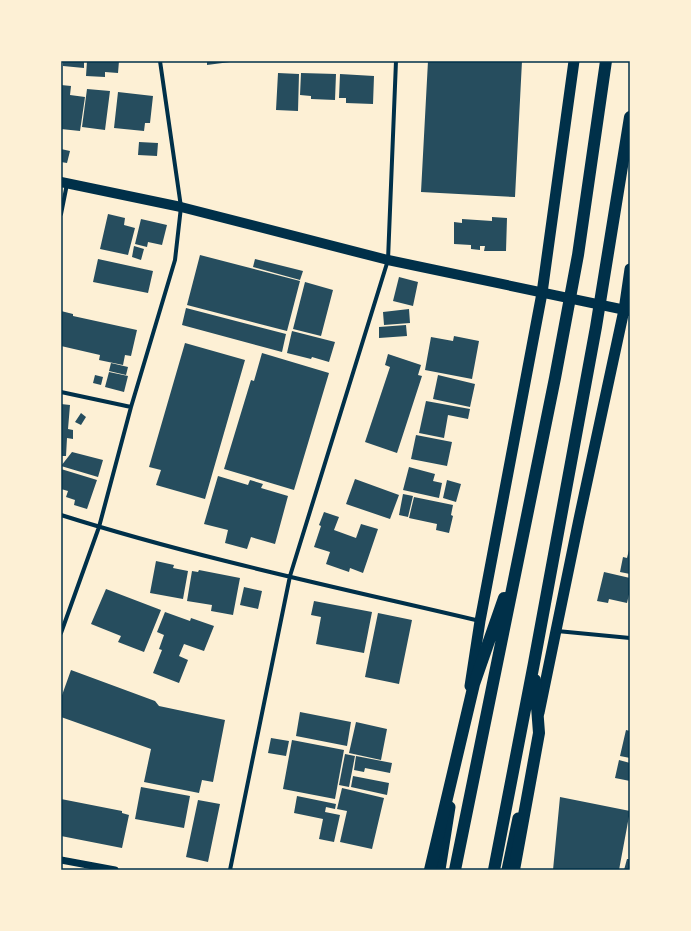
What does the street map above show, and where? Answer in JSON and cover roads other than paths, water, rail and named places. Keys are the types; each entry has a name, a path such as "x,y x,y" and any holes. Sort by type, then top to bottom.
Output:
{"highway":[{"path":"440,870 480,621 542,293 574,61"},
{"path":"455,870 520,554 578,255 606,61"},
{"path":"494,870 596,327 630,117"},
{"path":"507,870 556,631 627,310 630,269"},
{"path":"430,870 474,684 520,554"},
{"path":"514,870 539,733 534,663"}],"main road":[{"path":"64,183 181,207 388,260 627,310"}],"street":[{"path":"61,633 99,527 131,407 175,260 181,207 160,61"},
{"path":"230,870 290,576 388,260 396,61"},
{"path":"61,214 64,183"},
{"path":"61,392 131,407"},
{"path":"61,515 99,527 290,576 480,621"},
{"path":"556,631 630,638"},
{"path":"61,860 115,870"}]}
